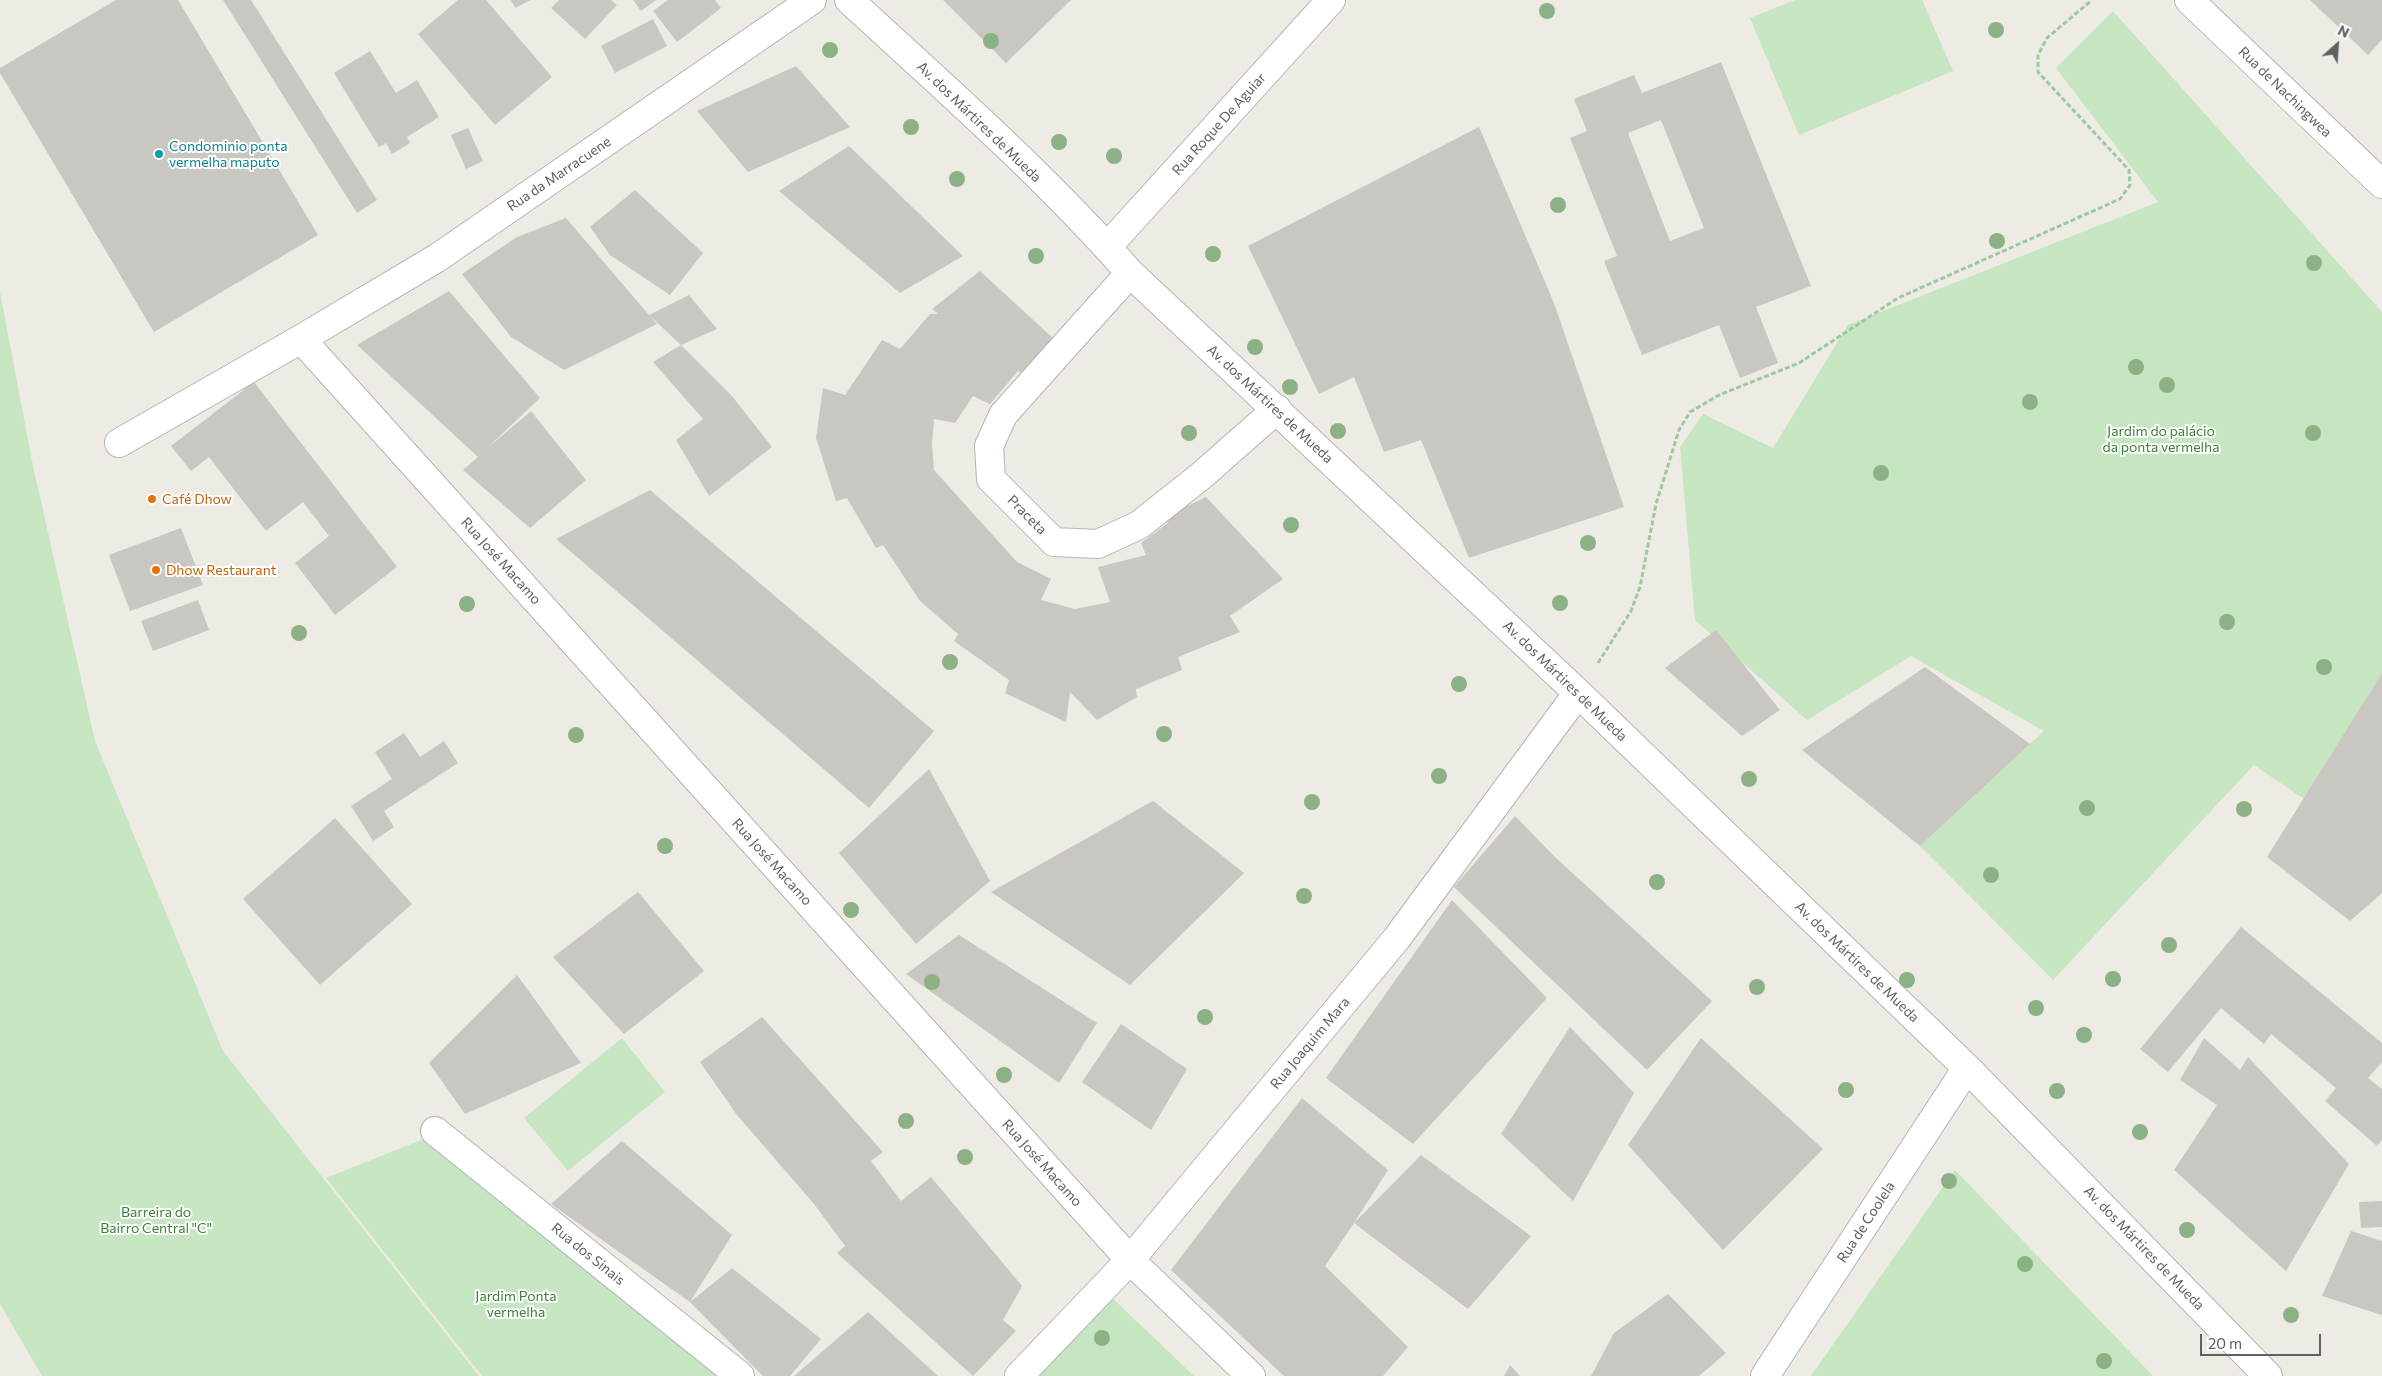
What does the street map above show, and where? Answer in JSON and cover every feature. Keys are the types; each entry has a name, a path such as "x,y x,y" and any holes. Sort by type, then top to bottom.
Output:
{"street":[{"name":"Rua da Marracuene","path":"119,443 301,339 437,258 812,0"},
{"name":"Av. dos Mártires de Mueda","path":"849,0 992,132 1107,247 1130,273 1578,693 1967,1068 2268,1376"},
{"name":"Rua Roque De Aguiar","path":"1107,247 1331,0"},
{"name":"Rua de Nachingwea","path":"2189,0 2382,184"},
{"name":"Praceta","path":"1130,273 1003,415 989,446 991,479 1054,542 1098,544 1139,525 1201,476 1276,409"},
{"name":"Rua José Macamo","path":"301,339 1130,1260 1251,1376"},
{"name":"Rua Joaquim Mara","path":"1019,1376 1130,1260 1398,938 1493,806 1578,693"},
{"name":"Rua de Coolela","path":"1764,1376 1967,1068"},
{"name":"Rua dos Sinais","path":"435,1131 740,1376"}],"path":[{"path":"1578,693 1631,612 1640,587 1659,495 1679,430 1690,412 1719,395 1799,363 1898,298 2120,199 2130,185 2129,170 2038,72 2038,55 2047,38 2092,0"}],"green space":[{"path":"1795,0 1922,0 1953,71 1799,135 1750,18"},
{"name":"Jardim do palácio da ponta vermelha","path":"2113,11 2382,312 2382,673 2304,799 2254,765 2053,980 1920,846 2044,731 1911,656 1807,720 1695,620 1680,447 1703,414 1773,448 1848,325 2158,202 2056,68"},
{"name":"Barreira do Bairro Central \"C\"","path":"0,292 33,466 95,741 223,1051 479,1376 42,1376 0,1304"},
{"path":"622,1038 665,1092 568,1171 524,1118"},
{"name":"Jardim Ponta vermelha","path":"426,1138 720,1376 482,1376 326,1178"},
{"path":"1955,1170 2153,1376 1811,1376"},
{"path":"1107,1293 1194,1376 1027,1376"}],"building":[{"name":"Condominio ponta vermelha maputo","path":"116,0 178,0 318,235 154,332 0,73 0,68"},
{"path":"223,0 251,0 377,200 357,213"},
{"path":"458,0 486,0 552,77 495,125 418,34"},
{"path":"511,0 531,0 515,8"},
{"path":"559,0 611,0 617,5 585,39 551,8"},
{"path":"633,0 656,0 641,11"},
{"path":"668,0 715,0 721,8 677,42 653,11"},
{"path":"943,0 1071,0 1006,63"},
{"path":"2310,0 2382,0 2382,40 2368,55"},
{"path":"653,19 667,46 615,73 601,46"},
{"path":"370,51 396,93 417,80 439,117 407,137 410,143 392,154 386,143 379,147 334,73"},
{"path":"1721,62 1811,286 1756,307 1778,363 1740,378 1719,325 1642,355 1604,261 1617,256 1570,138 1587,131 1574,99 1634,75 1642,93","holes":["1661,120 1704,228 1670,241 1628,133"]},
{"path":"796,66 850,127 748,172 697,111"},
{"path":"1479,127 1554,303 1624,507 1469,558 1421,440 1384,452 1354,377 1319,394 1248,246"},
{"path":"468,128 483,161 466,169 451,135"},
{"path":"849,146 963,256 900,293 779,191"},
{"path":"635,190 703,253 670,295 610,255 590,227"},
{"path":"566,218 657,324 564,370 511,337 462,274 517,237"},
{"path":"980,271 1055,340 1023,375 1018,371 990,404 973,396 955,423 934,419 932,444 934,470 1017,562 1051,579 1041,600 1075,609 1110,602 1098,567 1146,555 1141,543 1168,523 1165,517 1206,497 1283,579 1230,616 1240,632 1178,657 1182,670 1136,689 1137,697 1097,720 1070,692 1066,722 1005,693 1009,680 954,641 958,634 920,601 883,545 876,548 847,498 836,501 816,438 823,388 845,395 882,340 900,349 930,314 938,314 932,309"},
{"path":"449,291 540,398 484,451 531,411 586,480 530,528 463,470 478,457 357,345"},
{"path":"689,295 717,329 681,345 649,315"},
{"path":"681,345 732,396 772,447 709,496 676,440 703,419 653,362"},
{"path":"254,382 397,567 335,615 295,563 329,536 303,502 266,531 209,457 191,471 171,446"},
{"path":"650,490 934,731 869,808 556,539"},
{"name":"Dhow Restaurant","path":"181,528 203,585 130,611 109,555"},
{"path":"198,600 209,630 153,651 141,621"},
{"path":"1716,630 1780,710 1742,736 1665,668"},
{"path":"1925,667 2030,744 1920,846 1802,750"},
{"path":"2382,673 2382,893 2350,921 2267,857"},
{"path":"404,733 420,757 444,741 458,763 384,811 394,827 373,841 351,806 392,779 375,752"},
{"path":"929,769 990,881 916,944 839,853"},
{"path":"1153,801 1244,873 1130,985 991,892"},
{"path":"1515,816 1555,857 1712,1001 1647,1070 1454,887"},
{"path":"335,818 412,904 320,985 243,899"},
{"path":"638,892 704,971 624,1034 553,957"},
{"path":"1452,900 1547,998 1413,1144 1326,1078"},
{"path":"2241,927 2382,1043 2382,1062 2368,1078 2382,1089 2382,1140 2377,1146 2325,1101 2336,1088 2271,1034 2264,1044 2221,1008 2168,1072 2140,1049"},
{"path":"959,935 1097,1023 1059,1083 906,974"},
{"path":"517,975 581,1063 465,1114 429,1063"},
{"path":"762,1017 883,1152 871,1161 901,1201 931,1177 1022,1286 1003,1320 1016,1331 973,1376 837,1253 845,1246 814,1204 737,1115 700,1062"},
{"path":"1121,1024 1187,1069 1151,1130 1082,1082"},
{"path":"1570,1027 1634,1093 1573,1201 1501,1134"},
{"path":"1701,1038 1823,1149 1723,1250 1628,1145"},
{"path":"2204,1038 2240,1070 2248,1057 2349,1164 2286,1271 2174,1170 2217,1105 2180,1080"},
{"path":"1302,1098 1388,1170 1325,1266 1408,1347 1383,1376 1284,1376 1171,1270"},
{"path":"622,1141 732,1235 690,1302 551,1204"},
{"path":"1421,1155 1531,1236 1468,1309 1354,1223"},
{"path":"2382,1201 2382,1227 2361,1228 2359,1202"},
{"path":"2351,1231 2382,1241 2382,1315 2322,1296"},
{"path":"732,1268 821,1339 790,1376 763,1376 690,1302"},
{"path":"1668,1294 1726,1353 1699,1376 1591,1376 1614,1333"},
{"path":"868,1312 938,1376 794,1376"},
{"path":"1510,1365 1520,1376 1504,1376"}],"place":[{"name":"Condominio ponta vermelha maputo","path":"159,154"},
{"name":"Café Dhow","path":"152,499"},
{"name":"Dhow Restaurant","path":"156,570"}]}
